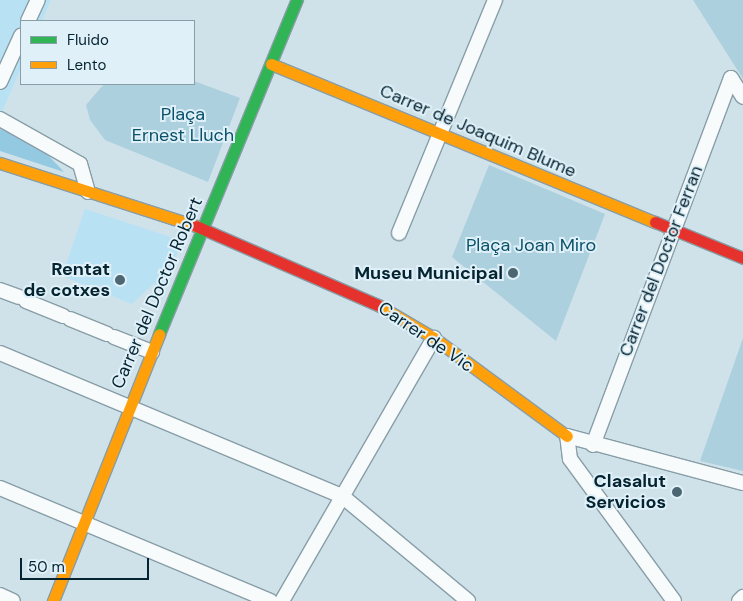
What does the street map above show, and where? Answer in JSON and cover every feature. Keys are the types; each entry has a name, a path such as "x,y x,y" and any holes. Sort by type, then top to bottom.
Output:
{"street":[{"path":"28,20 38,0"},
{"name":"Carrer del Doctor Robert","path":"53,601 129,406 204,228 296,0"},
{"path":"399,233 495,0"},
{"path":"0,82 20,38"},
{"name":"Carrer de Joaquim Blume","path":"271,64 672,231 743,258"},
{"name":"Carrer del Doctor Ferran","path":"593,445 731,78 743,97"},
{"path":"0,119 80,164 88,192"},
{"name":"Carrer de Vic","path":"0,164 204,228 370,300 434,338 567,436"},
{"path":"0,290 152,352"},
{"path":"282,601 434,338"},
{"path":"0,353 342,496 468,601"},
{"path":"674,601 570,459 567,436 593,445 743,483"},
{"path":"0,488 270,601"},
{"path":"0,595 14,601"},
{"path":"739,601 743,597"}],"shaded area":[{"path":"0,0 51,0 42,20 20,20 20,70 0,117"},
{"path":"0,129 20,136 48,155 64,172 0,151"},
{"path":"85,209 183,241 163,287 153,284 132,304 62,276"}],"green space":[{"path":"693,0 743,0 743,79"},
{"name":"Plaça Ernest Lluch","path":"195,81 240,98 208,182 105,140 90,120 86,105 103,85 195,85"},
{"name":"Plaça Joan Miro","path":"489,165 605,214 556,341 452,257"},
{"path":"743,338 743,471 700,461"}],"traffic: fast":[{"path":"159,334 297,0"}],"traffic: slow":[{"path":"271,64 655,222"},
{"path":"0,163 196,226"},
{"path":"378,305 434,338 567,436"},
{"path":"53,601 159,334"}],"traffic: jam":[{"path":"655,222 743,258"},
{"path":"196,226 378,305"}],"place":[{"name":"Museu Municipal","path":"513,273"},
{"name":"Rentat de cotxes","path":"120,280"},
{"name":"Clasalut Servicios","path":"677,492"}]}
